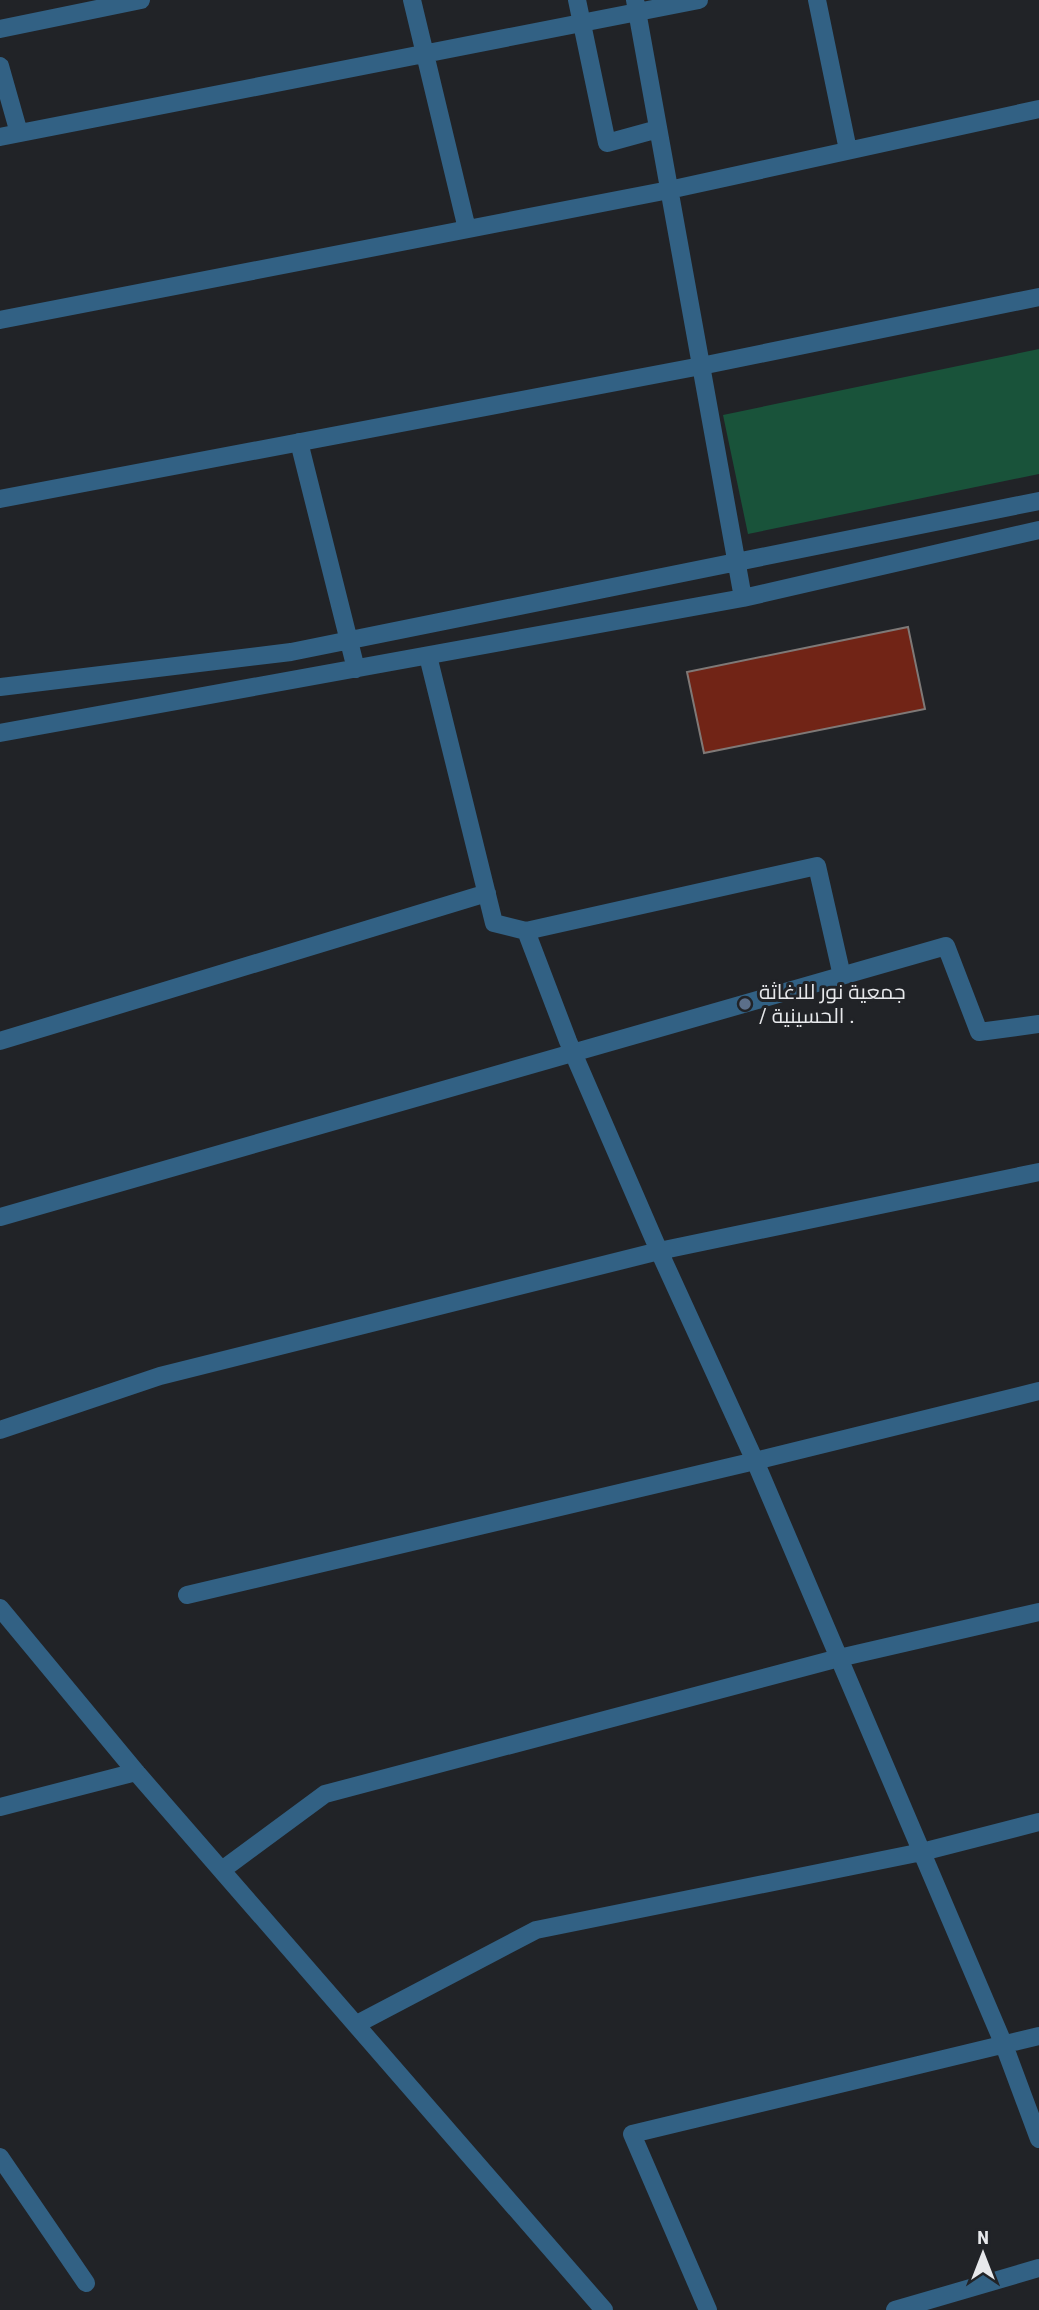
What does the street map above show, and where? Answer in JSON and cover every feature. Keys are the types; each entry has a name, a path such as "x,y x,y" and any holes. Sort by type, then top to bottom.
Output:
{"street":[{"path":"0,29 141,0"},
{"path":"412,0 467,229"},
{"path":"577,0 607,143 658,130"},
{"path":"0,137 582,23 636,6 699,0"},
{"path":"817,0 848,150"},
{"path":"636,6 743,597"},
{"path":"0,66 19,133"},
{"path":"0,320 669,190 1039,109"},
{"path":"0,499 701,366 1039,297"},
{"path":"299,442 356,669"},
{"path":"0,687 291,652 1039,501"},
{"path":"0,733 743,597 1039,530"},
{"path":"428,656 494,923 526,931 817,866 842,976"},
{"path":"0,1041 486,893"},
{"path":"526,931 568,1041 659,1251 755,1461 1004,2045 1039,2139"},
{"path":"0,1217 946,946 979,1032 1039,1024"},
{"path":"0,1430 160,1376 659,1251 1039,1172"},
{"path":"187,1595 1039,1391"},
{"path":"0,1608 136,1772 604,2310"},
{"path":"222,1870 325,1794 839,1658 1039,1612"},
{"path":"0,1807 136,1772"},
{"path":"357,2025 536,1930 922,1852 1039,1822"},
{"path":"708,2310 632,2134 1039,2036"},
{"path":"0,2157 86,2283"},
{"path":"895,2310 1039,2268"}],"green space":[{"path":"1039,349 1039,474 748,534 723,415"}],"building":[{"path":"908,627 925,709 704,753 687,672"}],"place":[{"name":"جمعية نور للاغاثة / الحسينية .","path":"745,1004"}]}
